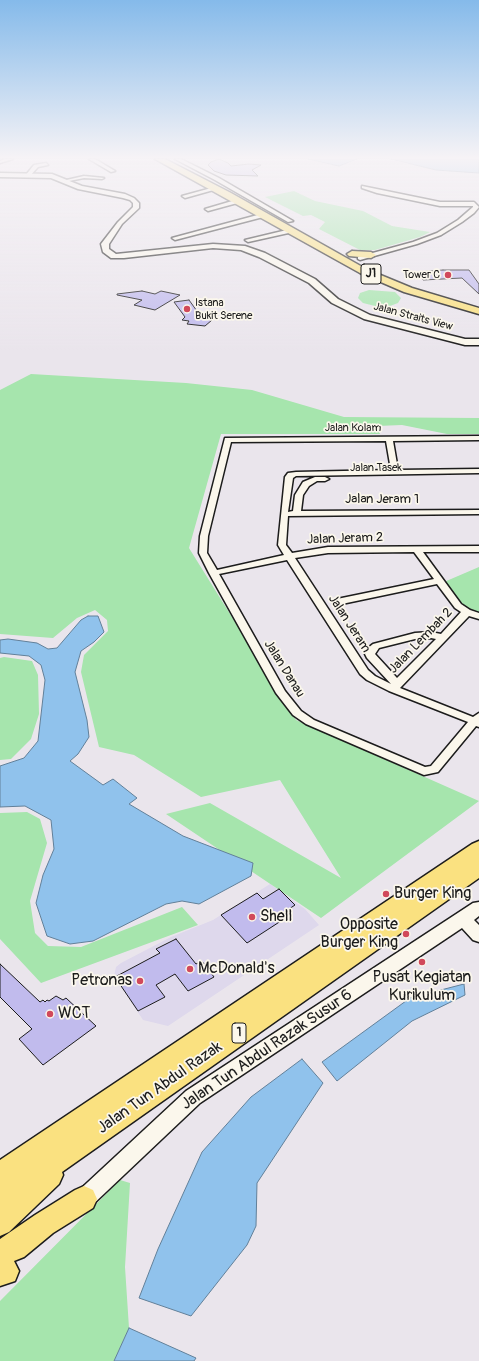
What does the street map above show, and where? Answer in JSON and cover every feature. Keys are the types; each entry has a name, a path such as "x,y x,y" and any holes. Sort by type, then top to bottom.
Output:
{"highway":[{"name":"J1","path":"281,223 365,259 422,287 478,310"},
{"name":"J1","path":"284,223 316,245 350,264 395,284 430,297 478,310"},
{"path":"316,245 344,259 365,259 395,284"},
{"name":"Jalan Tun Abdul Razak","path":"0,1175 116,1095 401,904 479,849"},
{"name":"Jalan Tun Abdul Razak","path":"0,1200 479,867"},
{"path":"0,1223 93,1136"},
{"path":"1,1268 14,1247 44,1224 84,1199"}],"street":[{"name":"Jalan Straits View","path":"121,223 105,244 106,250 114,256 213,246 242,248 262,255 312,281 335,301 367,317 466,342 479,342"},
{"path":"175,238 238,223"},
{"path":"248,240 290,226 287,223"},
{"path":"365,259 437,238 460,226 463,223"},
{"name":"Jalan Kolam","path":"228,440 479,438"},
{"path":"389,439 395,473"},
{"name":"Jalan Danau","path":"228,440 226,442 204,536 203,553 281,693 297,713 310,722 424,771 434,769 478,720"},
{"name":"Jalan Tasek","path":"291,475 479,471"},
{"name":"Jalan Jeram","path":"291,475 289,477 284,514 282,545 288,557 364,672 371,678 395,686 478,720"},
{"name":"Jalan Tasek","path":"297,514 299,495 306,484 315,479 479,478"},
{"name":"Jalan Jeram 1","path":"284,514 479,512"},
{"name":"Jalan Jeram 2","path":"213,573 328,550 479,549"},
{"path":"417,550 458,606 467,612 479,616"},
{"path":"337,602 439,581"},
{"name":"Jalan Lembah 2","path":"395,686 467,612"},
{"path":"395,686 372,658 370,654 371,650 376,646 415,636 431,635 443,637"},
{"path":"473,915 479,935"},
{"name":"Jalan Tun Abdul Razak Susur 6","path":"84,1199 193,1097 473,915"}],"shaded area":[{"path":"270,884 305,909 319,925 168,1026 143,1020 114,976 116,967 171,937 213,920"}],"green space":[{"path":"325,223 385,223 392,226 430,232 420,237 375,250 360,250 319,229"},
{"path":"369,290 395,292 401,298 398,303 390,306 375,306 363,303 358,298 360,293"},
{"path":"31,374 186,383 252,390 344,417 479,418 479,434 447,434 402,425 377,426 380,434 221,434 189,548 296,720 479,801 321,918 166,814 210,803 341,878 280,780 201,797 134,755 99,747 81,672 84,655 108,631 107,620 95,610 77,618 53,638 0,634 0,390"},
{"path":"479,567 479,614 467,609 444,582"},
{"path":"4,657 32,661 38,675 39,714 31,739 11,759 0,760 0,658"},
{"path":"27,812 40,819 47,843 30,901 35,933 48,946 81,947 182,907 198,925 41,983 0,939 0,813"},
{"path":"120,1180 130,1183 125,1267 129,1328 114,1361 0,1361 0,1301"}],"water":[{"path":"88,616 98,616 104,632 94,642 81,651 75,672 87,720 89,737 78,754 70,761 103,785 113,779 137,798 129,804 183,836 253,863 251,876 199,904 182,901 166,904 93,941 70,944 47,936 36,903 43,875 54,849 51,820 25,806 0,807 0,766 24,758 38,741 45,680 41,665 29,656 0,653 0,640 8,639 37,643 48,649 57,648 81,620"},
{"path":"464,984 465,995 412,1021 337,1081 322,1062 410,998"},
{"path":"302,1059 323,1083 257,1183 256,1226 247,1245 191,1316 139,1298 158,1249 202,1152 251,1097"},
{"path":"129,1328 196,1358 194,1361 114,1361"}],"building":[{"name":"Tower C","path":"469,270 479,284 479,294 462,278 423,280 419,272"},
{"path":"142,291 155,294 161,291 180,295 155,310 134,305 142,300 117,295"},
{"path":"189,300 202,318 212,320 205,326 187,324 189,321 182,320 185,317 174,302"},
{"name":"Shell","path":"279,889 295,905 280,915 284,919 247,943 221,915 257,893 263,899"},
{"path":"176,939 196,964 202,961 214,977 188,991 175,974 156,985 165,997 138,1011 115,977 160,953 156,949"},
{"name":"WCT","path":"0,964 40,1002 43,1000 45,1002 47,1000 49,1001 56,996 63,1000 66,998 96,1026 43,1065 19,1039 32,1029 0,997"}],"place":[{"name":"Tower C","path":"448,275"},
{"name":"Istana Bukit Serene","path":"187,309"},
{"name":"Burger King","path":"386,894"},
{"name":"Shell","path":"252,917"},
{"name":"Opposite Burger King","path":"406,934"},
{"name":"Pusat Kegiatan Kurikulum","path":"422,962"},
{"name":"McDonald's","path":"190,969"},
{"name":"Petronas","path":"140,981"},
{"name":"WCT","path":"50,1014"}]}
